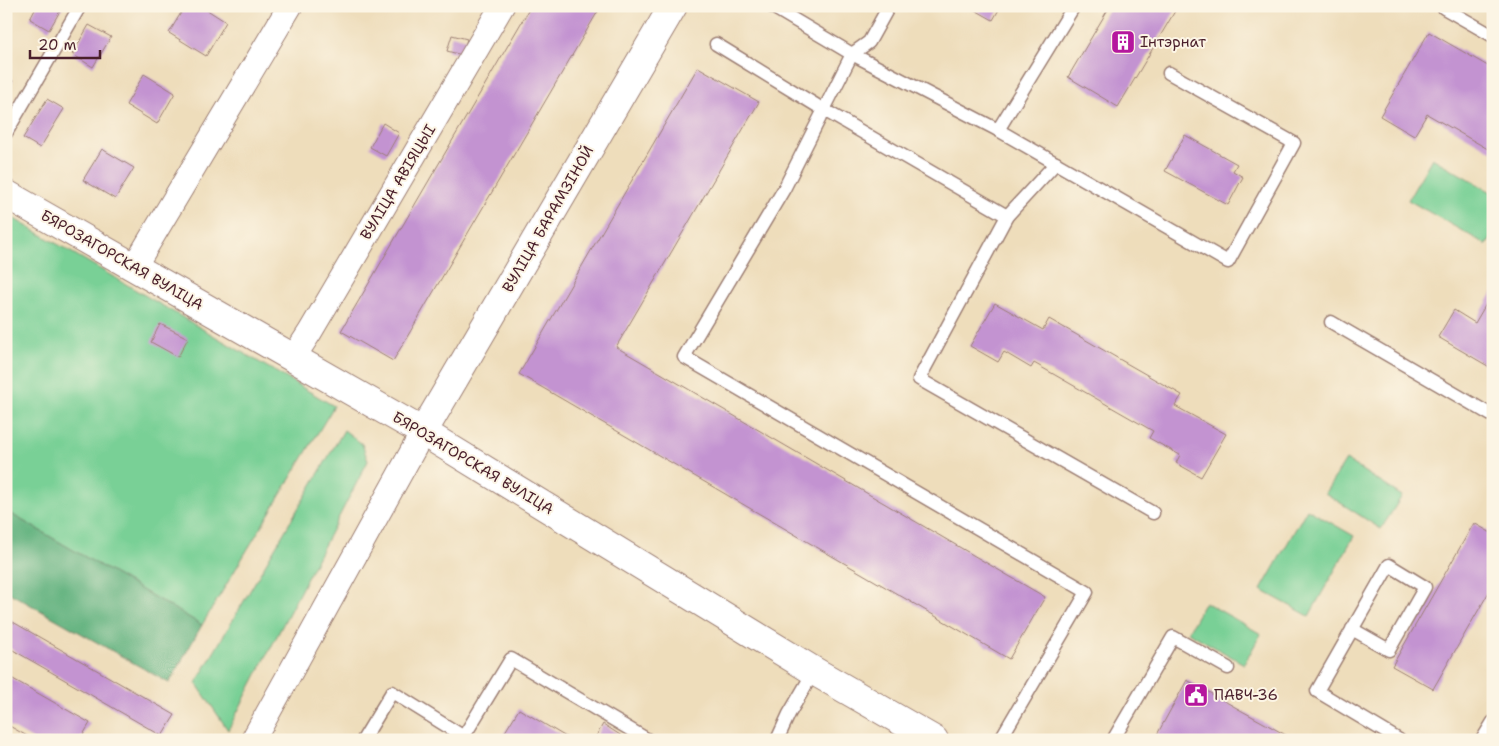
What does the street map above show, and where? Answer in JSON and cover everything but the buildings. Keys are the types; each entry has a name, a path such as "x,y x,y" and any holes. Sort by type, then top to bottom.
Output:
{"street":[{"path":"134,267 290,6"},
{"name":"ВУЛІЦА АВІЯЦЫІ","path":"293,358 502,6"},
{"name":"ВУЛІЦА БАРАМЗІНОЙ","path":"423,432 673,6"},
{"name":"БЯРОЗАГОРСКАЯ ВУЛІЦА","path":"6,194 423,432 814,671 934,740"},
{"path":"252,740 423,432"}],"lane":[{"path":"6,133 80,6"},
{"path":"771,6 852,54 998,130 1228,262 1294,142 1169,73"},
{"path":"889,6 869,42 852,54 784,189 684,357 1087,592 1000,740"},
{"path":"998,130 1074,6"},
{"path":"1444,8 1493,36"},
{"path":"716,44 824,110 1007,216"},
{"path":"1056,163 1007,216 919,379 1153,513"},
{"path":"1331,322 1493,416"},
{"path":"1352,629 1389,650 1425,587 1389,565 1352,629 1317,691 1399,740"},
{"path":"1113,740 1173,637 1228,668"},
{"path":"363,740 392,692 467,738 511,659 648,740"},
{"path":"777,740 789,714 814,671"},
{"path":"1482,740 1493,722"}],"green space":[{"path":"1432,158 1493,193 1493,235 1487,245 1408,200"},
{"path":"6,214 334,406 202,625 6,511"},
{"path":"344,430 362,444 368,461 228,730 196,683"},
{"path":"1346,460 1402,496 1381,529 1325,493"},
{"path":"1307,509 1354,536 1309,616 1261,590"},
{"path":"6,511 202,625 169,683 6,591"},
{"path":"1205,602 1261,634 1244,664 1188,632"}],"place":[{"name":"Інтэрнат","path":"1123,42"},
{"name":"ПАВЧ-36","path":"1196,695"}]}
